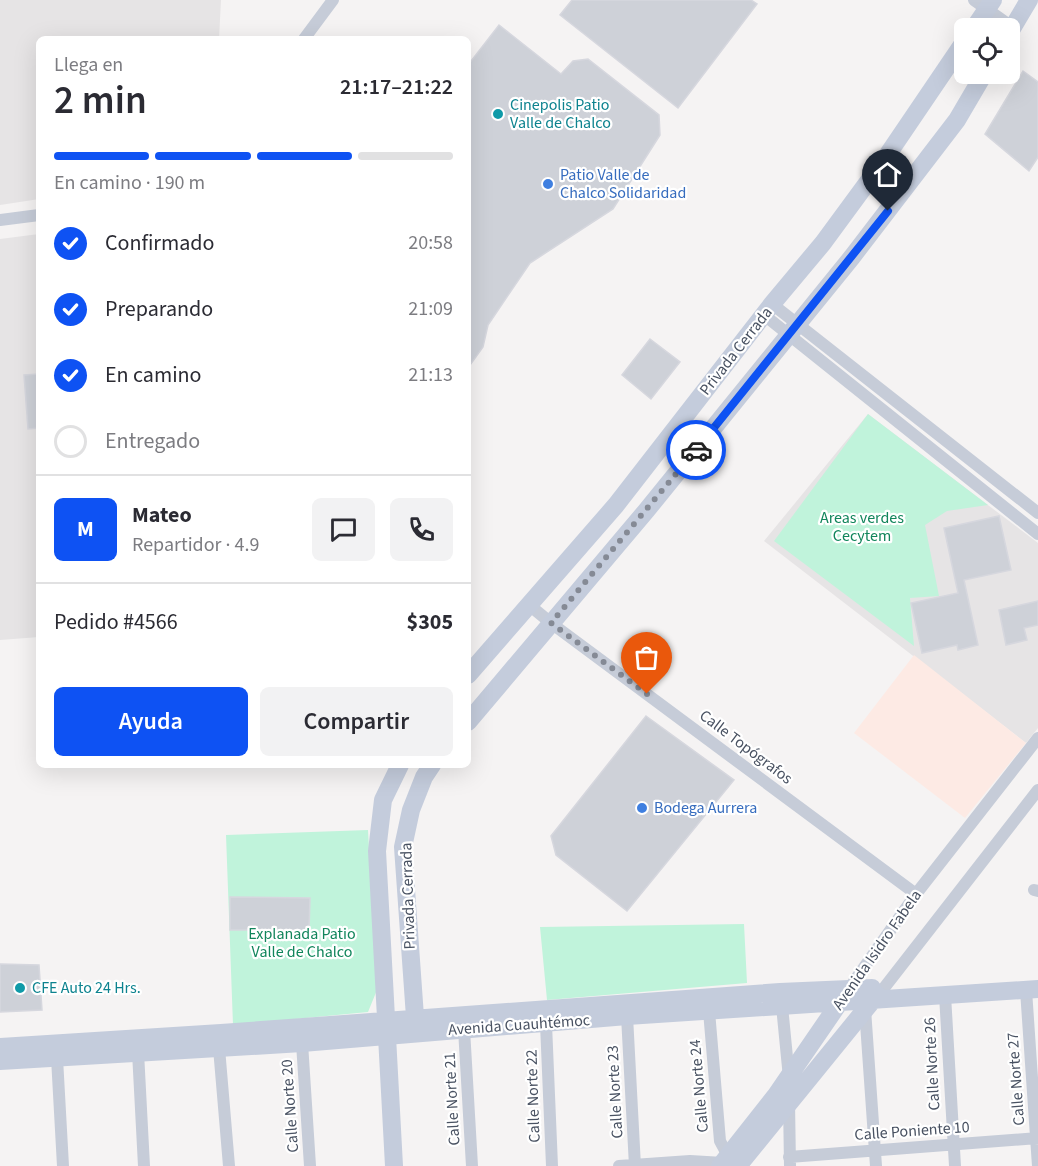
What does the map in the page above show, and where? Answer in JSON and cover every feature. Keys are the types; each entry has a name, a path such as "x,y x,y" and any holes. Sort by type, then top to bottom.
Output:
{"street":[{"path":"306,36 333,0"},
{"path":"1018,18 1029,0"},
{"path":"978,18 985,3 1000,18"},
{"name":"Privada Cerrada","path":"471,671 616,505 822,243 884,160 954,57"},
{"name":"Privada Cerrada","path":"471,718 646,512 794,330 957,120 978,84"},
{"path":"0,220 36,215"},
{"path":"768,309 971,481 1038,534"},
{"path":"794,330 981,468 1038,513"},
{"path":"971,481 981,468"},
{"name":"Calle Topógrafos","path":"528,604 916,894"},
{"name":"Avenida Isidro Fabela","path":"727,1163 916,894 1033,753 1038,738"},
{"name":"Privada Cerrada","path":"394,1166 377,851 383,800 399,768"},
{"name":"Privada Cerrada","path":"415,1026 403,847 411,810 430,768"},
{"name":"Avenida Isidro Fabela","path":"727,1163 789,1103 1038,790"},
{"name":"Avenida Cuauhtémoc","path":"0,1047 387,1028 780,992 874,999 1034,986"},
{"name":"Avenida Cuauhtémoc","path":"874,999 1034,986"},
{"name":"Calle Norte 27","path":"1034,986 1038,1166"},
{"name":"Calle Norte 26","path":"945,995 955,1166"},
{"name":"Avenida Cuauhtémoc","path":"415,1026 464,1029 546,1024 627,1016 782,1006 844,997"},
{"path":"874,999 876,1166"},
{"path":"782,1006 789,1076 790,1162"},
{"name":"Calle Norte 24","path":"709,1011 720,1141 727,1163"},
{"name":"Calle Norte 23","path":"627,1016 635,1165"},
{"name":"Calle Norte 22","path":"546,1024 552,1166"},
{"name":"Avenida Cuauhtémoc","path":"0,1061 302,1043 387,1028"},
{"name":"Calle Norte 21","path":"464,1029 472,1166"},
{"name":"Calle Norte 20","path":"302,1043 310,1166"},
{"path":"219,1048 230,1166"},
{"path":"138,1052 144,1166"},
{"path":"57,1058 63,1166"},
{"name":"Calle Poniente 10","path":"790,1162 875,1150 1037,1138"},
{"path":"619,1166 690,1161 727,1163"}],"shaded area":[{"path":"0,0 221,0 219,36 36,36 36,199 0,205"},
{"path":"36,234 36,637 0,640 0,239"},
{"path":"868,414 1038,543 1038,728 1026,743 764,541"},
{"path":"914,655 1026,743 965,818 854,733"}],"green space":[{"name":"Areas verdes Cecytem","path":"868,414 988,505 947,511 925,525 939,596 910,598 914,646 774,541"},
{"name":"Explanada Patio Valle de Chalco","path":"368,830 377,990 368,1012 233,1025 226,835"},
{"path":"744,924 747,983 547,1000 540,927"}],"building":[{"path":"572,0 751,0 757,4 678,108 560,15"},
{"name":"Patio Valle de Chalco Solidaridad","path":"499,25 561,74 573,61 588,59 659,115 660,135 613,209 530,263 488,325 483,347 471,364 471,61"},
{"path":"1023,71 1038,82 1038,157 1029,171 985,134 1015,84 1020,84 1020,76"},
{"path":"650,339 680,362 651,399 622,375"},
{"path":"36,374 36,428 28,429 24,375"},
{"path":"999,516 1011,570 964,580 978,645 958,650 957,645 922,653 911,603 958,593 944,528"},
{"path":"1038,601 1038,625 1024,628 1027,640 1006,645 999,610"},
{"name":"Bodega Aurrera","path":"646,716 734,780 627,911 556,855 551,836"},
{"path":"230,897 310,898 309,930 230,930"},
{"name":"CFE Auto 24 Hrs.","path":"0,964 39,965 42,1010 0,1012"}],"way so far":[{"path":"647,694 551,623 696,450"}],"place":[{"name":"Cinepolis Patio Valle de Chalco","path":"498,114"},
{"name":"Patio Valle de Chalco Solidaridad","path":"548,184"},
{"name":"Bodega Aurrera","path":"642,808"},
{"name":"CFE Auto 24 Hrs.","path":"20,988"}],"route":[{"path":"696,450 888,211"}]}
